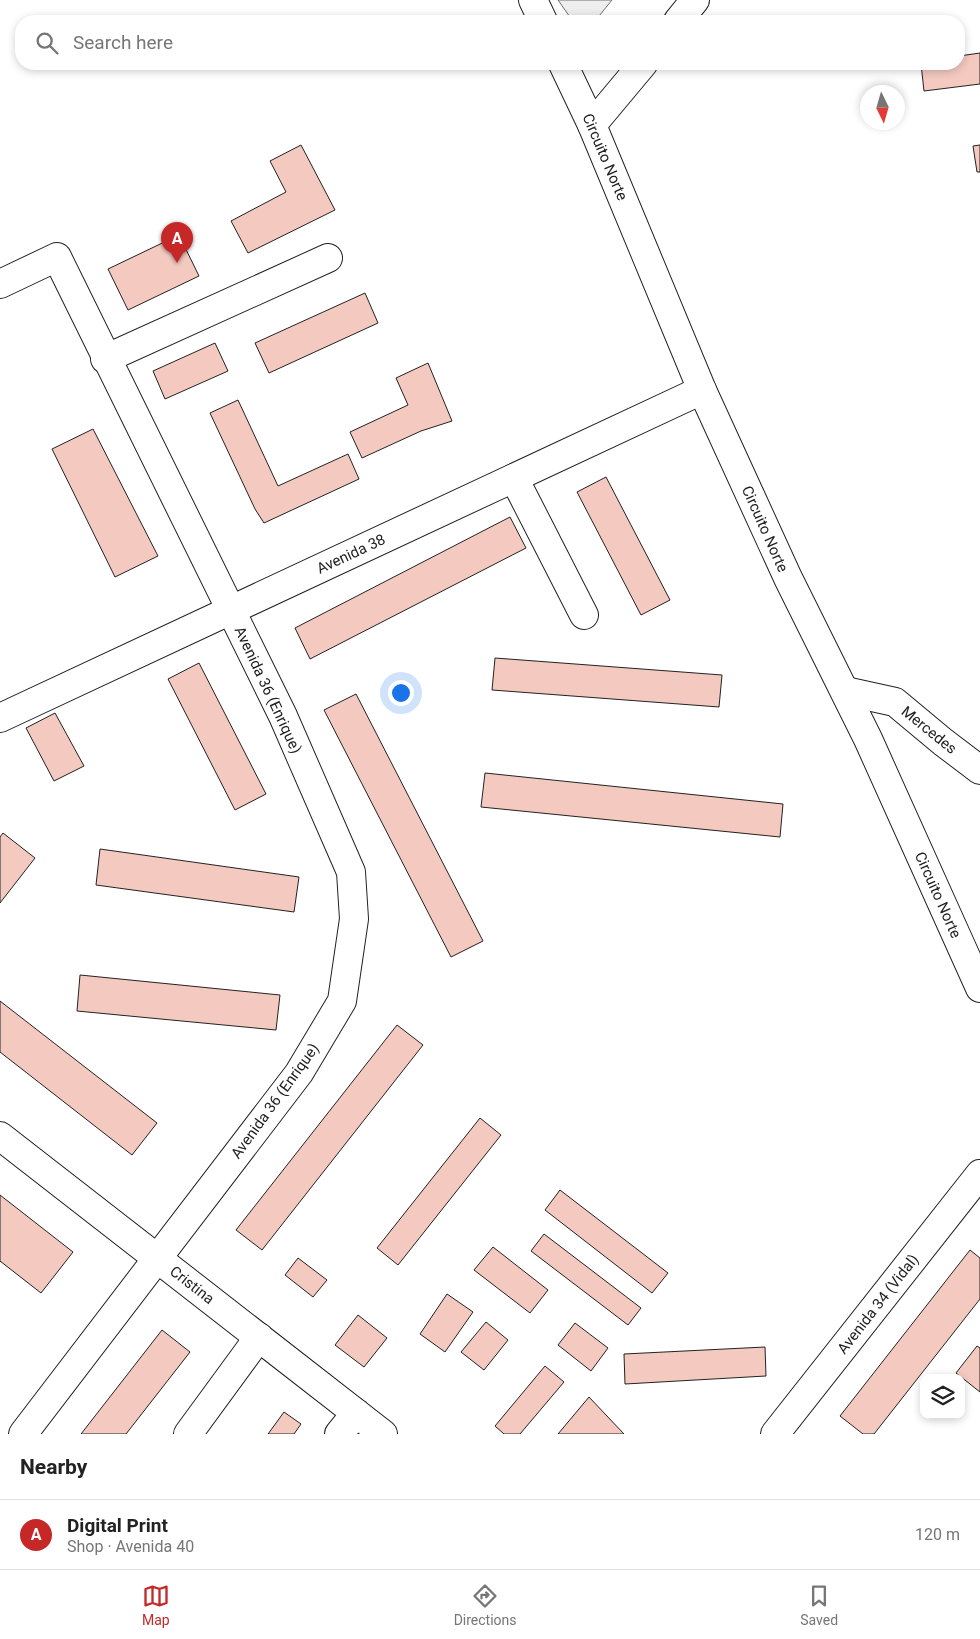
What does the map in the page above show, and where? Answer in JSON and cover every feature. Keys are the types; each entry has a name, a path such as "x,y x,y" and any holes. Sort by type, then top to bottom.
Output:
{"street":[{"path":"533,0 540,15"},
{"path":"683,15 696,0"},
{"name":"Circuito Norte","path":"566,70 592,125 702,390 788,578 845,691 980,988"},
{"path":"592,125 638,70"},
{"name":"Avenida 36 (Enrique)","path":"0,284 57,257 282,716 351,872 354,920 342,1001 299,1072 23,1434"},
{"path":"106,359 328,258"},
{"name":"Avenida 38","path":"0,718 702,390"},
{"path":"514,478 584,615"},
{"name":"Mercedes","path":"845,691 895,702 980,770"},
{"name":"Cristina","path":"0,1136 383,1434"},
{"name":"Avenida 34 (Vidal)","path":"775,1434 980,1174"},
{"path":"188,1434 259,1338"},
{"path":"339,1434 356,1413"}],"shaded area":[{"path":"558,0 612,0 600,15 568,15"}],"building":[{"path":"980,53 980,84 924,91 922,70 965,70 965,55"},
{"path":"301,145 335,210 248,253 231,221 286,192 270,161"},
{"path":"980,145 980,172 977,172 973,146"},
{"path":"179,235 199,276 128,310 108,269"},
{"path":"365,293 378,323 269,373 255,343"},
{"path":"215,343 228,371 165,399 153,371"},
{"path":"428,363 452,421 421,431 362,458 350,432 408,405 396,378"},
{"path":"238,400 278,486 348,454 359,479 264,523 255,509 210,413"},
{"path":"93,429 158,556 115,577 52,449"},
{"path":"606,477 670,600 641,615 577,492"},
{"path":"510,517 526,548 310,659 295,628"},
{"path":"495,658 722,675 719,707 492,690"},
{"path":"199,663 266,794 235,810 168,679"},
{"path":"356,694 483,941 451,957 324,710"},
{"path":"55,713 84,766 54,781 26,728"},
{"path":"485,773 783,804 780,837 481,807"},
{"path":"3,833 35,858 0,903 0,837"},
{"path":"100,849 299,877 294,912 96,885"},
{"path":"80,975 280,995 276,1030 77,1011"},
{"path":"0,1001 157,1123 132,1155 0,1052"},
{"path":"397,1025 423,1045 262,1250 236,1230"},
{"path":"480,1118 501,1135 398,1265 377,1248"},
{"path":"560,1190 668,1273 652,1293 545,1210"},
{"path":"0,1195 73,1252 41,1293 0,1261"},
{"path":"544,1234 641,1308 628,1325 531,1251"},
{"path":"493,1247 548,1290 530,1313 474,1270"},
{"path":"970,1250 980,1258 980,1299 874,1434 863,1434 840,1416"},
{"path":"298,1258 327,1280 313,1297 285,1275"},
{"path":"447,1294 473,1312 445,1352 420,1334"},
{"path":"358,1315 387,1338 364,1367 335,1345"},
{"path":"486,1322 508,1340 484,1370 461,1352"},
{"path":"575,1323 608,1348 591,1371 558,1345"},
{"path":"162,1330 190,1352 126,1434 81,1434"},
{"path":"977,1346 980,1348 980,1392 965,1380 965,1374 956,1373"},
{"path":"765,1347 766,1376 625,1384 624,1354"},
{"path":"545,1366 564,1382 520,1434 504,1434 495,1426"},
{"path":"589,1397 624,1434 558,1434"},
{"path":"284,1412 301,1424 294,1434 268,1434"}],"place":[{"name":"Digital Print","path":"177,263"}]}
